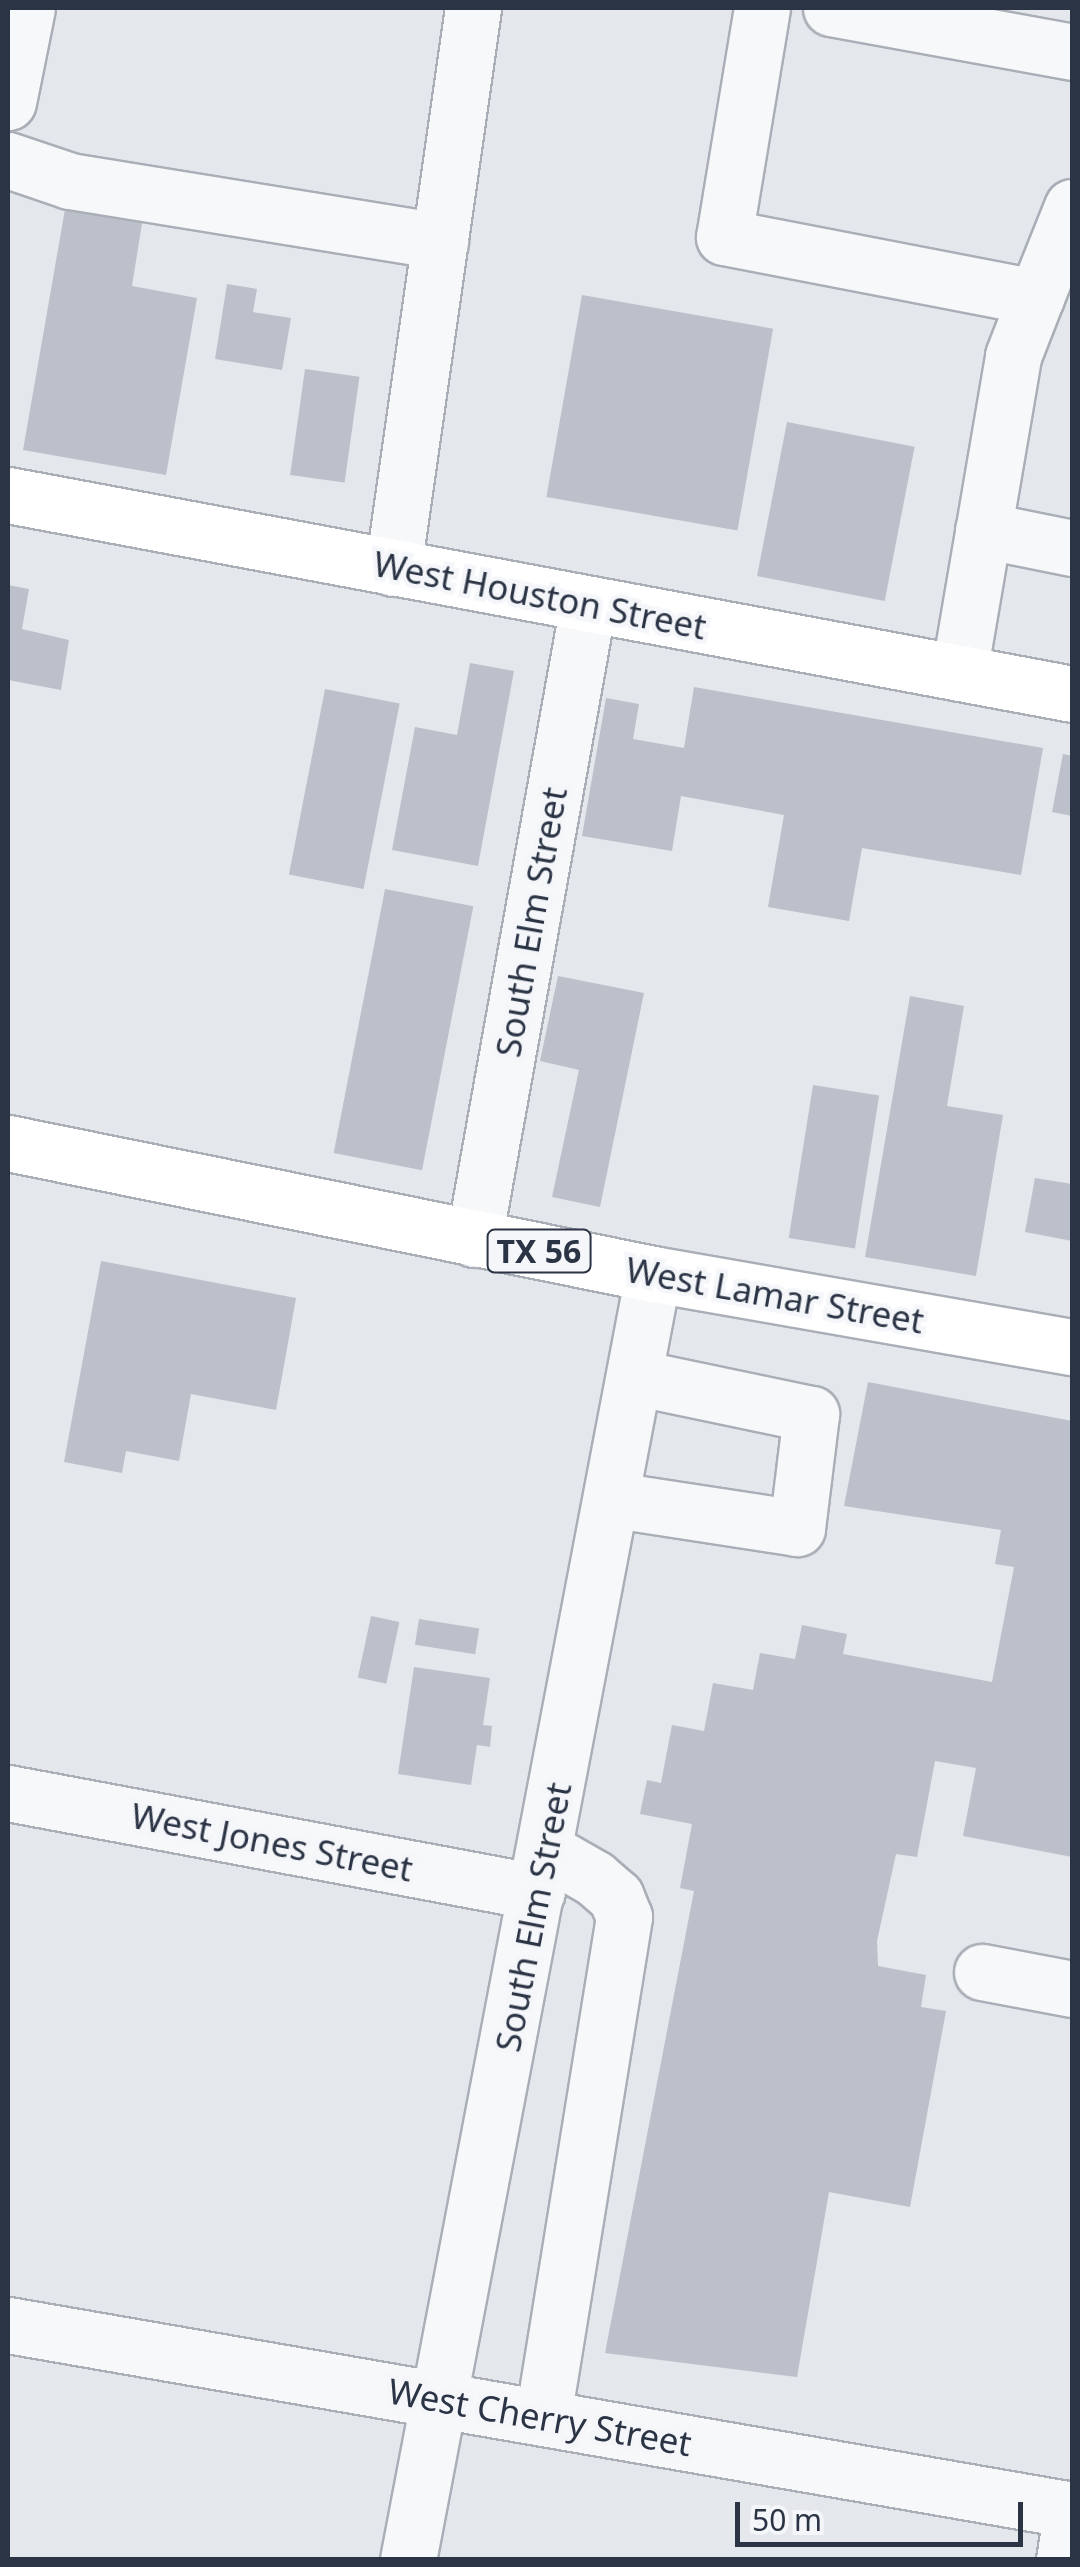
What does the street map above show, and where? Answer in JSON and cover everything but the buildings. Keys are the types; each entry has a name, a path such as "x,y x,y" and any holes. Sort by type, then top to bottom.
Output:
{"main road":[{"name":"West Houston Street","path":"8,495 1072,694"},
{"name":"West Lamar Street","path":"8,1143 654,1274 1072,1347"}],"street":[{"path":"8,102 27,8"},
{"path":"393,568 473,8"},
{"path":"762,8 724,238 1036,297"},
{"path":"846,9 1072,52"},
{"path":"8,160 70,181 440,242"},
{"path":"960,673 1012,356 1072,207"},
{"path":"984,530 1072,548"},
{"name":"South Elm Street","path":"474,1238 588,605"},
{"name":"South Elm Street","path":"408,2560 638,1378 654,1274"},
{"path":"614,1500 797,1528 811,1414 638,1378"},
{"name":"West Jones Street","path":"8,1793 594,1878 616,1897 624,1917 543,2417"},
{"path":"982,1972 1072,1989"},
{"name":"West Cherry Street","path":"8,2325 1072,2510"},
{"path":"1064,2560 1072,2510"}]}
